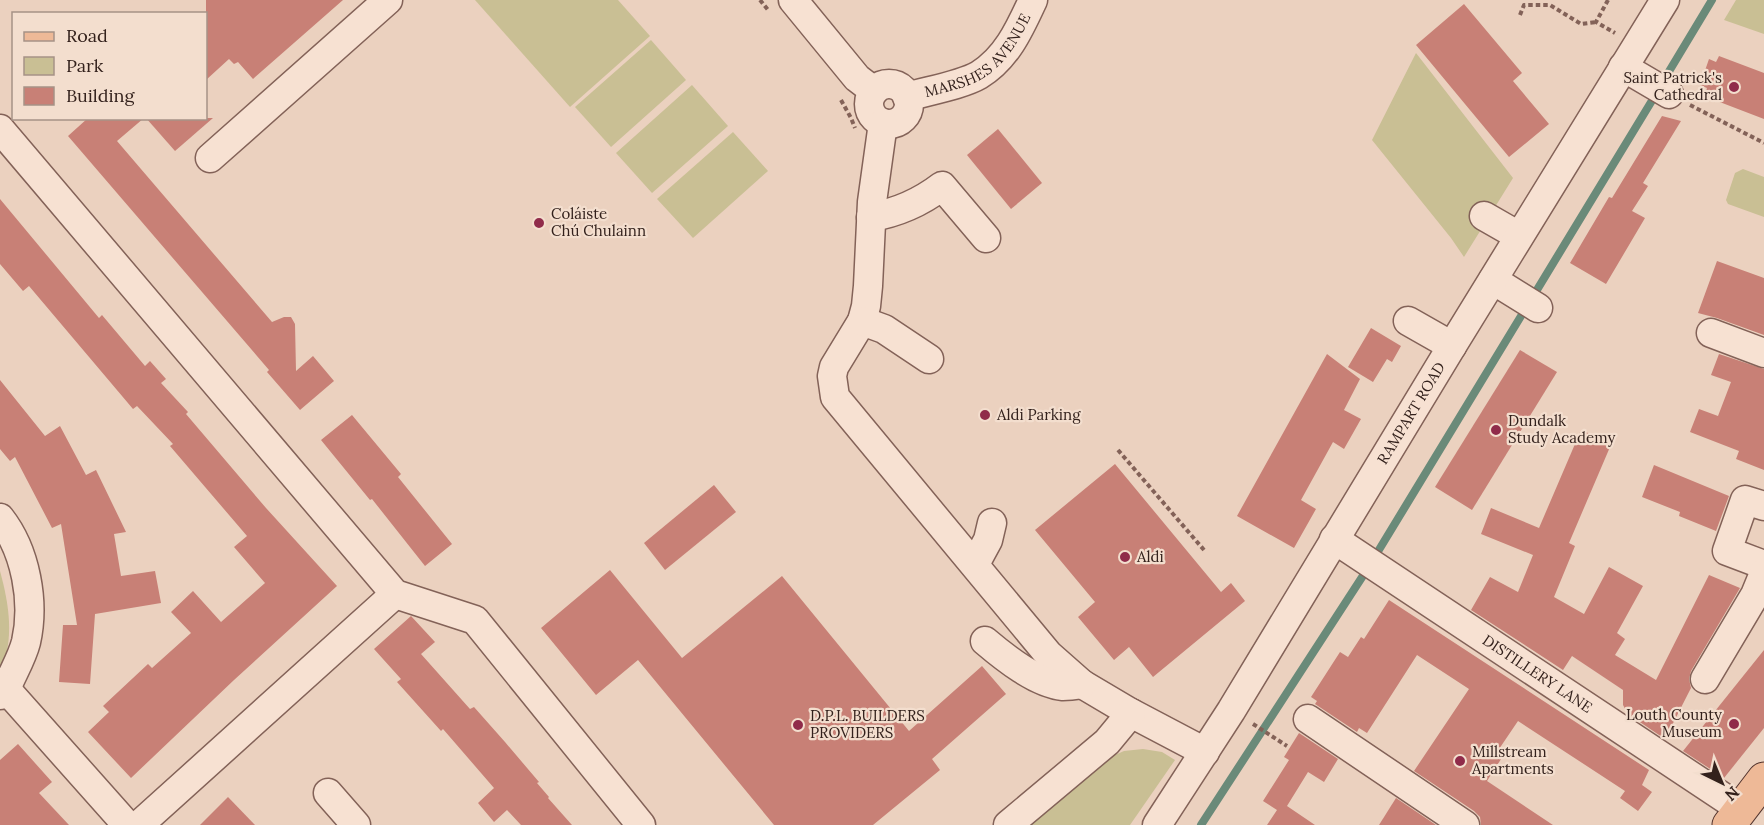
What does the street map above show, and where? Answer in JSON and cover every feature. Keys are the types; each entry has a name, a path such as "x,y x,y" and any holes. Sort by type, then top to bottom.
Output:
{"main road":[{"path":"1735,817 1764,779"}],"street":[{"path":"210,158 388,0"},
{"name":"MARSHES AVENUE","path":"907,97 978,75 997,60 1017,35 1033,0"},
{"name":"RAMPART ROAD","path":"1158,825 1205,752 1665,0"},
{"path":"784,9 857,78 874,91"},
{"path":"1623,67 1659,88"},
{"path":"889,84 900,87 907,97 908,109 902,120 890,124 883,123 873,116 869,103 874,91 889,84"},
{"path":"883,123 871,217 868,286 862,321 834,367 832,376 835,397 1048,654 1082,684 1205,752"},
{"path":"0,129 395,594 475,620 641,825"},
{"path":"871,217 892,213 942,186 986,238"},
{"path":"1484,216 1519,236"},
{"path":"1493,280 1529,302"},
{"path":"862,321 884,329 929,359"},
{"path":"1408,321 1452,346"},
{"path":"1711,333 1764,353"},
{"path":"1764,506 1745,500 1727,551 1764,565"},
{"path":"0,518 18,552 26,581 30,609 26,644 3,692 127,825"},
{"path":"975,564 988,540 992,523"},
{"name":"DISTILLERY LANE","path":"1334,539 1735,817"},
{"path":"1705,679 1755,595 1764,573"},
{"path":"139,825 395,594"},
{"path":"985,641 1012,664 1040,678 1063,686 1082,684"},
{"path":"1008,825 1107,741 1131,713"},
{"path":"1308,719 1465,825"},
{"path":"328,793 356,825"}],"path":[{"path":"760,0 784,9"},
{"path":"1596,22 1608,0"},
{"path":"1520,15 1524,5 1550,5 1581,24 1596,22 1621,37"},
{"path":"1659,88 1764,143"},
{"path":"838,98 851,118 856,136"},
{"path":"1118,450 1204,550"},
{"path":"1253,724 1287,746"}],"green space":[{"path":"475,0 618,0 650,36 570,107"},
{"path":"1736,0 1764,0 1764,34 1724,20"},
{"path":"651,40 686,80 611,147 575,107"},
{"path":"1416,53 1513,178 1464,257 1372,140"},
{"path":"692,85 728,126 652,193 616,153"},
{"path":"733,132 768,171 693,238 657,199"},
{"path":"1743,169 1764,177 1764,217 1728,204 1726,200 1735,173"},
{"path":"0,571 8,609 9,635 5,660 0,672"},
{"path":"1143,749 1162,752 1175,760 1130,825 1027,825 1099,762 1124,751"}],"building":[{"path":"206,0 343,0 253,79 238,62 234,64 229,59 207,79"},
{"path":"1464,4 1522,73 1513,81 1549,124 1509,157 1416,45"},
{"name":"Saint Patrick's Cathedral","path":"1719,56 1764,73 1764,119 1704,96 1707,88 1700,85 1709,59 1716,62"},
{"path":"1662,116 1681,121 1643,183 1648,186 1632,211 1645,218 1606,284 1570,263 1609,197 1612,198"},
{"path":"207,118 213,118 175,151 148,120 207,120"},
{"path":"86,120 142,120 117,141 272,322 291,317 295,324 296,371 313,356 334,381 300,410 267,372 269,370 68,136"},
{"path":"998,129 1042,183 1011,209 967,155"},
{"path":"0,199 99,318 102,315 145,366 150,361 166,379 161,383 188,412 186,414 266,508 337,586 131,778 88,732 109,712 103,706 148,664 152,668 191,633 171,612 193,591 221,622 265,583 234,547 247,536 170,446 173,444 137,406 133,409 29,286 23,291 0,264"},
{"path":"1717,261 1764,278 1764,335 1698,313"},
{"path":"1371,328 1401,346 1392,362 1387,359 1373,382 1348,367"},
{"name":"Dundalk Study Academy","path":"1520,350 1557,372 1472,510 1435,487"},
{"path":"1327,354 1360,379 1344,410 1361,419 1344,449 1333,442 1301,500 1316,509 1294,548 1237,516"},
{"path":"1719,354 1764,369 1764,470 1736,459 1739,451 1690,432 1699,409 1718,416 1731,382 1711,375"},
{"path":"0,380 45,436 60,426 86,475 96,470 126,532 114,534 121,576 155,571 161,603 95,614 90,684 59,682 63,625 77,625 61,524 52,528 15,457 10,461 0,449"},
{"path":"352,415 401,474 398,477 452,544 425,566 321,440"},
{"path":"1581,430 1602,439 1600,443 1610,447 1569,543 1575,546 1554,597 1584,614 1609,567 1643,586 1617,633 1625,639 1615,655 1656,680 1709,575 1740,588 1691,671 1689,679 1691,688 1665,739 1628,714 1623,705 1623,690 1572,656 1563,670 1471,610 1490,577 1518,592 1533,555 1481,534 1491,508 1539,528"},
{"name":"Aldi","path":"1115,464 1221,592 1231,583 1245,601 1153,677 1129,647 1114,660 1078,617 1095,602 1035,530"},
{"path":"1654,465 1729,496 1716,531 1679,516 1680,512 1642,497"},
{"path":"714,485 736,512 665,570 644,543"},
{"name":"D.P.L. BUILDERS PROVIDERS","path":"610,570 682,658 782,576 909,731 982,666 1006,694 932,759 940,770 873,825 774,825 638,660 596,695 541,628"},
{"path":"1389,600 1649,770 1642,785 1652,792 1638,811 1620,798 1625,791 1518,721 1497,752 1503,756 1487,781 1553,825 1481,825 1480,817 1474,811 1414,771 1469,689 1417,655 1367,733 1359,728 1357,732 1315,704 1317,701 1311,697 1340,652 1348,657 1361,637 1364,639"},
{"path":"411,616 435,642 421,654 470,709 474,707 505,742 572,825 521,825 507,810 494,822 478,803 494,788 443,729 441,731 397,682 401,679 374,649"},
{"path":"1764,650 1764,728 1724,778 1683,751"},
{"path":"1299,733 1338,759 1324,782 1308,772 1287,806 1315,825 1267,825 1277,810 1263,801 1289,760 1284,757"},
{"path":"18,744 52,782 39,793 69,825 0,825 0,760"},
{"path":"228,797 255,825 200,825"},
{"path":"1396,798 1436,825 1379,825"}],"waterway":[{"path":"1662,83 1712,0"},
{"path":"1374,558 1656,94"},
{"path":"1201,825 1368,568"}],"place":[{"name":"Saint Patrick's Cathedral","path":"1734,87"},
{"name":"Coláiste Chú Chulainn","path":"539,223"},
{"name":"Aldi Parking","path":"985,415"},
{"name":"Dundalk Study Academy","path":"1496,430"},
{"name":"Aldi","path":"1125,557"},
{"name":"Louth County Museum","path":"1734,724"},
{"name":"D.P.L. BUILDERS PROVIDERS","path":"798,725"},
{"name":"Millstream Apartments","path":"1460,761"}]}
